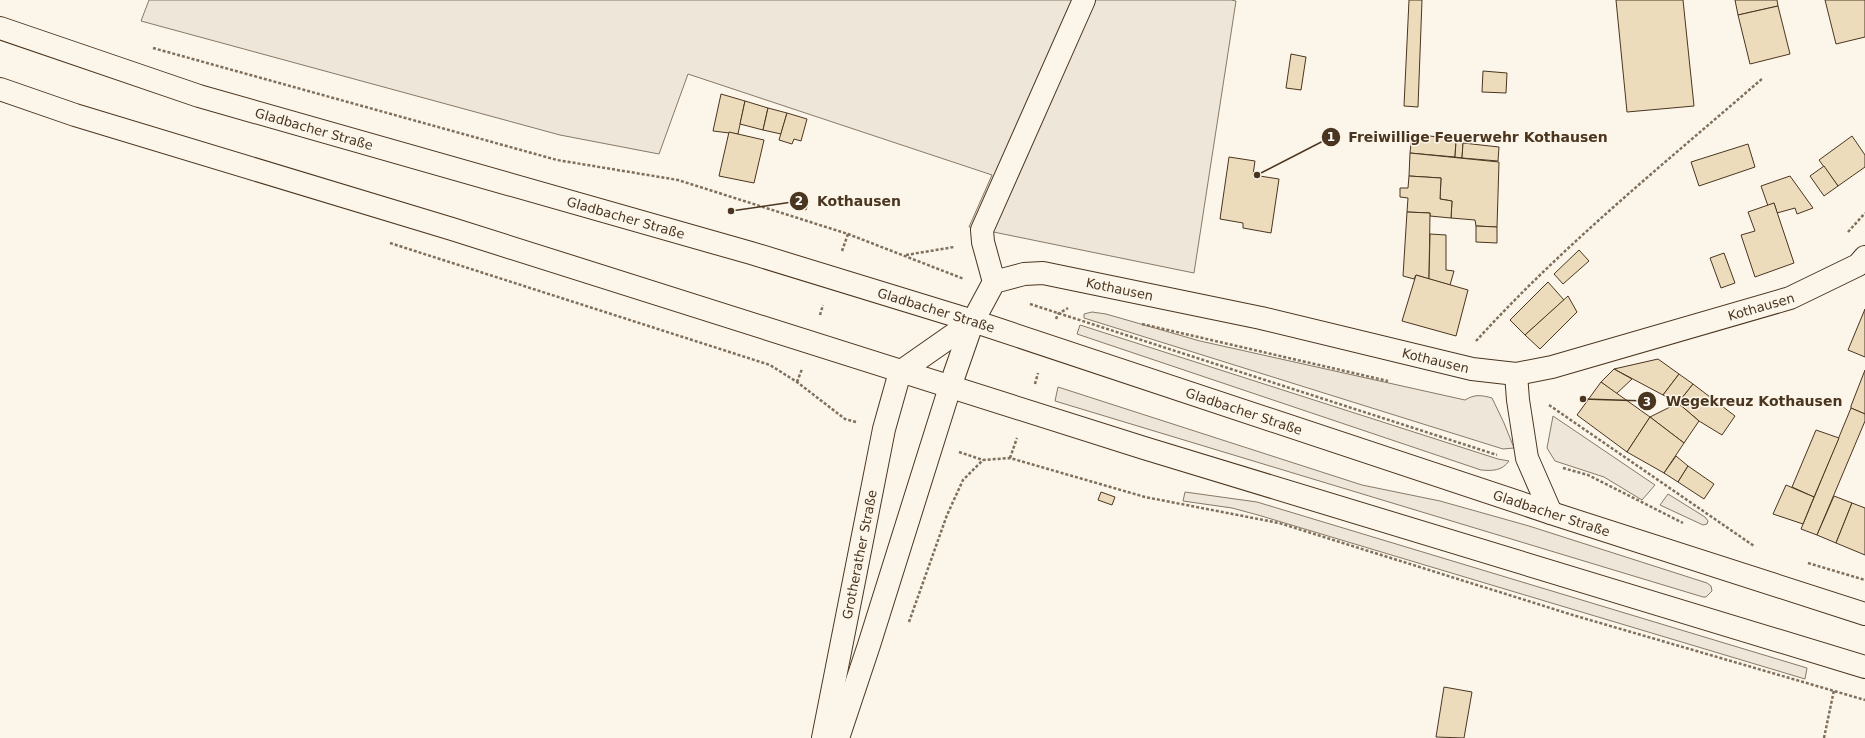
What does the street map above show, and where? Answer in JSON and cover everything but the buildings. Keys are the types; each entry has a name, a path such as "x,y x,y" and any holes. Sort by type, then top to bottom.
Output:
{"main road":[{"path":"838,738 869,645 950,387 973,321 992,286 982,230 1084,0"},
{"name":"Gladbacher Straße","path":"0,28 199,96 751,253 973,321 1551,513 1865,614"},
{"path":"0,89 75,115 452,230 1159,453 1865,667"},
{"name":"Kothausen","path":"992,286 1024,274 1043,273 1261,318 1454,364 1516,374 1552,367 1790,298 1858,265 1865,257"},
{"path":"900,372 973,321"},
{"name":"Grotherather Straße","path":"823,738 884,429 900,372"},
{"path":"1516,374 1518,400 1527,458 1551,513"}],"path":[{"path":"152,47 557,160 678,180 848,234 905,256 992,286"},
{"path":"1454,364 1507,307 1602,218 1763,78"},
{"path":"1844,236 1865,212"},
{"path":"797,382 848,234"},
{"path":"383,240 770,365 797,382 845,419 884,429"},
{"path":"905,256 983,242"},
{"path":"1072,305 1058,314 1496,454 1527,458 1588,475 1687,526"},
{"path":"1139,323 1392,381"},
{"path":"1518,400 1546,403 1755,547 1740,543"},
{"path":"907,627 946,515 963,480 984,460 1010,458 1145,498 1279,523 1576,616 1865,700"},
{"path":"1824,738 1834,691"}],"shaded area":[{"path":"149,0 1236,1 1194,273 969,227 992,175 688,74 659,154 560,135 141,21"},
{"path":"1092,312 1106,314 1200,341 1465,400 1478,396 1492,398 1514,448 1503,449 1084,318 1084,314"},
{"path":"1080,325 1498,459 1509,461 1500,469 1481,470 1077,334"},
{"path":"1058,387 1362,485 1440,501 1529,526 1707,583 1711,586 1712,591 1706,597 1703,597 1055,401"},
{"path":"1553,416 1655,485 1642,500 1604,477 1555,461 1547,448"},
{"path":"1185,492 1257,502 1807,668 1805,679 1258,515 1232,508 1183,501"},
{"path":"1668,494 1705,517 1708,521 1707,524 1703,525 1660,505"}],"place":[{"name":"Freiwillige Feuerwehr Kothausen","path":"1257,175"},
{"name":"Kothausen","path":"731,211"},
{"name":"Wegekreuz Kothausen","path":"1583,399"}]}
